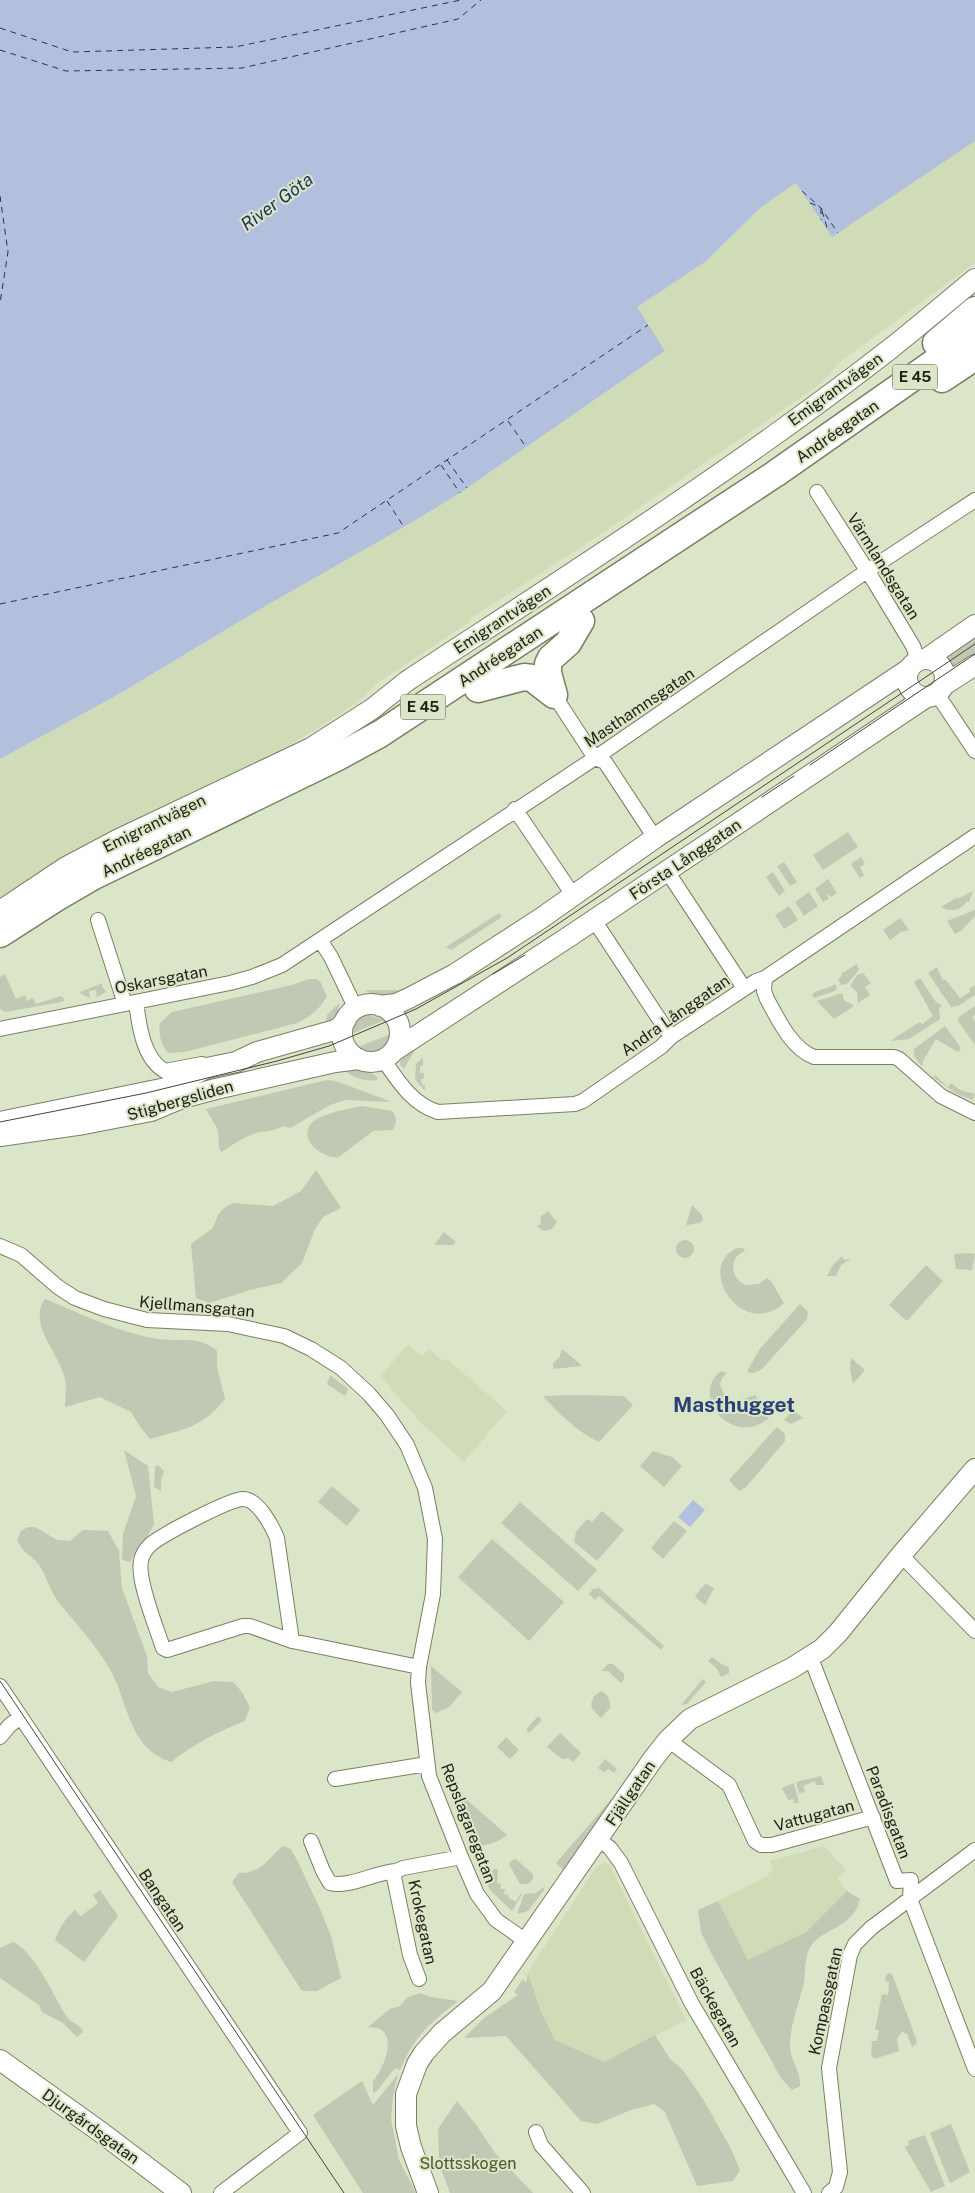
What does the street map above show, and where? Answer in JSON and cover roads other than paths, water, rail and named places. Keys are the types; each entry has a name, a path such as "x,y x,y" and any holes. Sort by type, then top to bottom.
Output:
{"highway":[{"path":"856,419 879,392 975,310"},
{"name":"Andréegatan","path":"0,934 49,902 94,876 336,758 380,734 856,419 975,334"},
{"name":"Andréegatan","path":"0,954 49,922 118,882 366,760 581,621 975,357"},
{"path":"924,392 951,385 975,374"},
{"path":"554,695 548,673 548,664 551,658 568,643 581,621"},
{"path":"478,689 524,677 532,678 554,695"}],"street":[{"name":"Emigrantvägen","path":"0,911 66,867 117,840 311,748 372,709 407,681 671,507 891,348 975,279"},
{"name":"Värmlandsgatan","path":"817,492 913,646 917,663"},
{"name":"Masthamnsgatan","path":"320,940 515,809 595,758 867,571 975,500"},
{"name":"Första Långgatan","path":"455,974 540,919 655,838 975,625"},
{"path":"935,661 943,669 945,675 935,692 916,695 909,688 906,679 917,663 935,661"},
{"name":"Första Långgatan","path":"389,1055 443,1017 594,920 975,665"},
{"path":"935,692 975,751"},
{"path":"554,695 595,758 605,762 655,838"},
{"path":"515,809 572,895"},
{"name":"Andra Långgatan","path":"389,1055 395,1079 422,1106 438,1112 565,1106 583,1100 661,1047 671,1037 744,988 765,978 975,836"},
{"path":"667,870 744,988"},
{"path":"98,920 131,1003"},
{"path":"594,920 671,1037"},
{"path":"320,940 331,957 351,1014 342,1030 343,1040 351,1054 358,1059"},
{"name":"Oskarsgatan","path":"0,1029 252,977 282,965 320,940"},
{"name":"Stigbergsliden","path":"131,1003 138,1018 149,1055 154,1064 165,1071 257,1052 335,1030 351,1014 364,1005 396,1004 455,974"},
{"path":"765,978 764,992 767,999 792,1040 806,1054 814,1057 894,1057 899,1059 941,1096 975,1113"},
{"path":"380,1006 392,1013 399,1025 399,1042 389,1055"},
{"name":"Stigbergsliden","path":"0,1122 166,1088 194,1073 236,1062 257,1052"},
{"name":"Stigbergsliden","path":"0,1136 84,1124 150,1111 182,1098 216,1089 335,1062 358,1059 371,1062 389,1055"},
{"name":"Kjellmansgatan","path":"0,1246 21,1255 58,1287 74,1298 104,1309 147,1320 228,1324 284,1336 330,1360 369,1394 387,1415 407,1445 425,1488 432,1518 435,1539 433,1594 419,1667"},
{"name":"Fjällgatan","path":"428,2193 411,2147 406,2126 406,2094 413,2074 424,2053 432,2043 492,1991 668,1740 684,1723 700,1712 792,1668 819,1651 838,1633 901,1555 975,1469"},
{"path":"292,1641 277,1538 272,1524 249,1501 243,1499 232,1502 213,1511 159,1538 144,1552 140,1572 163,1648 170,1649 242,1626 250,1626 292,1641 419,1667"},
{"path":"901,1555 975,1631"},
{"name":"Paradisgatan","path":"814,1666 897,1881 911,1880 910,1899 975,2069"},
{"name":"Repslagaregatan","path":"419,1667 418,1682 427,1764 432,1783 460,1857 477,1894 490,1912 503,1925 526,1941"},
{"name":"Bangatan","path":"0,1686 300,2133 221,2193"},
{"path":"0,1737 20,1717"},
{"name":"Vattugatan","path":"668,1740 729,1785 755,1841 761,1845 772,1845 872,1817"},
{"path":"335,1779 427,1764"},
{"name":"Bäckegatan","path":"598,1839 610,1848 621,1863 692,2004 804,2193"},
{"name":"Krokegatan","path":"311,1841 330,1883 341,1884 403,1868 460,1857"},
{"name":"Kompassgatan","path":"836,2191 840,2172 829,2068 850,1955 862,1935 975,1850"},
{"name":"Krokegatan","path":"396,1871 394,1877 408,1947 413,1967 419,1979"},
{"name":"Djurgårdsgatan","path":"0,2060 102,2132 181,2193"},
{"path":"536,2132 541,2145 583,2193"}],"water":[{"name":"River Göta","path":"0,0 975,0 975,141 832,237 796,183 760,208 705,262 637,307 665,351 460,493 119,694 0,759"},
{"path":"693,1500 705,1510 690,1527 678,1517"}],"tram line":[{"path":"0,1122 146,1093 277,1061 329,1046 416,1009 507,958 975,644"},
{"path":"810,765 975,654"},
{"path":"762,797 794,776"},
{"path":"493,974 525,955"},
{"path":"0,1681 344,2193"}],"district":[{"name":"Masthugget","path":"734,1405"}],"park label":[{"name":"Slottsskogen","path":"468,2163"}]}
